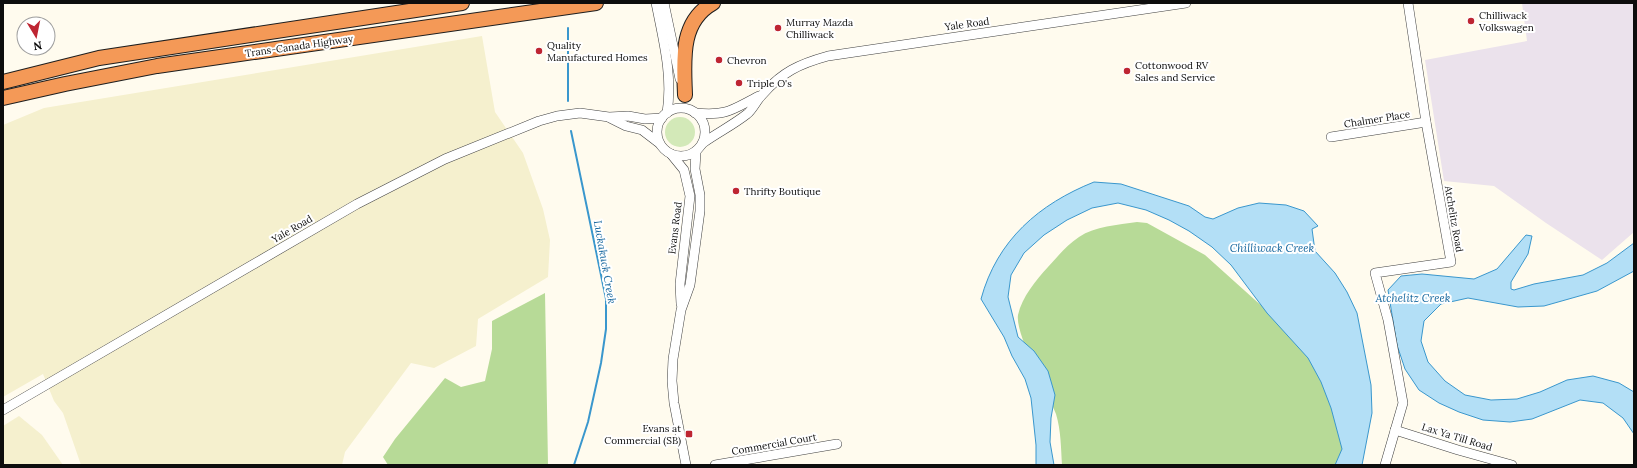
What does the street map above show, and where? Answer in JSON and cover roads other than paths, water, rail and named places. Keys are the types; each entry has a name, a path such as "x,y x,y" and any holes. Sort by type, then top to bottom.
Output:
{"highway":[{"name":"Trans-Canada Highway","path":"3,82 60,67 142,51 462,3"},
{"name":"Trans-Canada Highway","path":"3,98 36,90 165,65 596,3"},
{"path":"685,95 685,41 697,16 713,3"},
{"path":"3,79 60,67"},
{"path":"3,103 36,90"}],"street":[{"path":"656,3 663,21 685,95 695,113 704,123 705,130 703,143 696,152 684,156 671,154 664,149 659,142 657,130 664,115 669,85 663,21 664,3"},
{"name":"Yale Road","path":"703,143 748,112 762,94 786,72 804,63 828,56 1186,3"},
{"name":"Atchelitz Road","path":"1385,465 1402,403 1388,320 1375,273 1451,262 1426,122 1408,3"},
{"name":"Yale Road","path":"695,113 726,113 762,94"},
{"path":"664,115 679,108 695,113"},
{"name":"Yale Road","path":"3,410 357,204 445,159 534,123 557,116 580,113 609,117 628,116 645,119 664,115"},
{"name":"Yale Road","path":"609,117 626,126 642,130 659,142"},
{"name":"Chalmer Place","path":"1331,137 1426,122"},
{"name":"Evans Road","path":"686,465 674,403 672,381 673,359 681,310 690,285 700,211 700,195 695,169 696,152"},
{"name":"Evans Road","path":"671,154 684,170 690,196 680,284 681,310"},
{"name":"Lax Ya Till Road","path":"1395,430 1512,465"},
{"name":"Commercial Court","path":"715,465 837,444"}],"water":[{"name":"Chilliwack Creek","path":"1094,182 1121,184 1189,206 1205,217 1213,219 1238,208 1259,203 1286,205 1304,211 1318,226 1312,229 1315,251 1335,273 1347,292 1357,313 1371,385 1372,413 1362,465 1335,465 1342,449 1331,408 1321,382 1308,358 1267,313 1231,265 1212,247 1189,231 1169,220 1146,210 1118,203 1092,208 1067,220 1044,235 1024,253 1011,275 1008,297 1018,337 1034,351 1048,371 1055,395 1051,418 1050,442 1054,465 1036,465 1036,445 1031,398 1025,379 1012,356 1004,337 981,299 988,278 998,259 1009,242 1023,227 1038,213 1055,201"},
{"name":"Atchelitz Creek","path":"1526,235 1532,236 1528,254 1511,282 1511,289 1514,290 1534,284 1583,275 1607,263 1634,243 1634,271 1597,291 1544,306 1518,307 1468,298 1441,304 1424,321 1421,341 1428,362 1445,381 1465,395 1491,400 1517,399 1540,392 1567,380 1593,376 1619,383 1634,392 1634,434 1623,418 1603,403 1580,400 1532,419 1510,422 1483,420 1439,403 1419,390 1405,369 1397,345 1388,290 1401,276 1422,274 1474,279 1497,269"}],"waterway":[{"name":"Luckakuck Creek","path":"568,28 568,101"},
{"name":"Luckakuck Creek","path":"571,131 606,299 606,329 601,363 588,422 574,465"}],"place":[{"name":"Chilliwack Volkswagen","path":"1471,21"},
{"name":"Murray Mazda Chilliwack","path":"778,28"},
{"name":"Quality Manufactured Homes","path":"539,51"},
{"name":"Chevron","path":"719,60"},
{"name":"Cottonwood RV Sales and Service","path":"1127,71"},
{"name":"Triple O's","path":"739,83"},
{"name":"Thrifty Boutique","path":"736,191"},
{"name":"Evans at Commercial (SB)","path":"689,434"}]}
